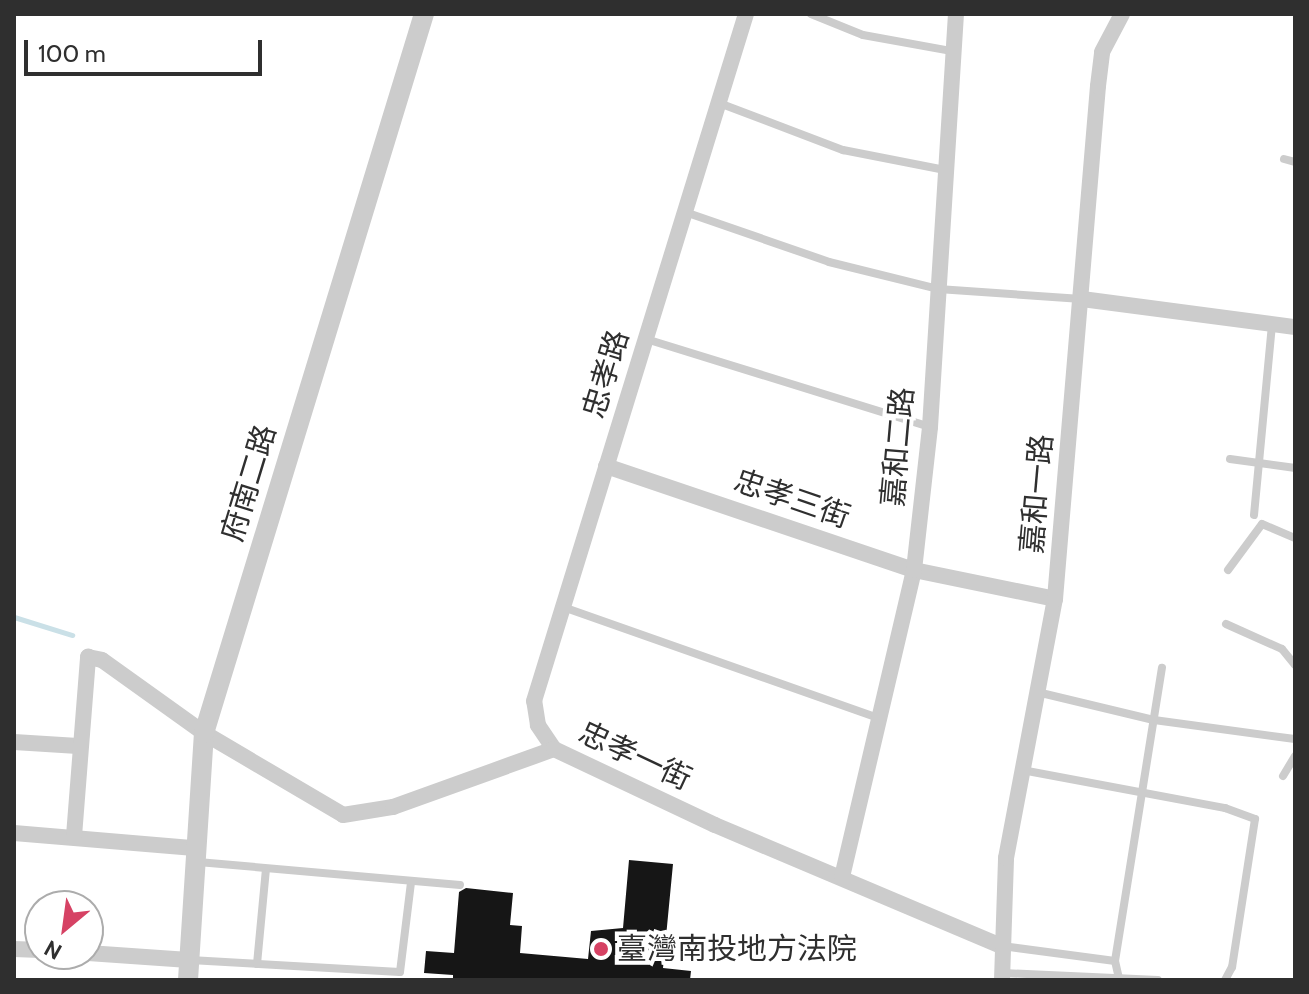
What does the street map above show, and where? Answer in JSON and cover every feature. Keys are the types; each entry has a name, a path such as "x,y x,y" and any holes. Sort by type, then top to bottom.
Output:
{"street":[{"name":"府南二路","path":"189,970 193,855 204,733 424,14"},
{"name":"忠孝路","path":"554,749 538,725 534,701 746,14"},
{"name":"嘉和二路","path":"842,877 914,570 930,427 951,51 956,14"},
{"name":"嘉和一路","path":"1002,977 1006,858 1055,599 1102,52 1121,14"},
{"path":"1082,299 1295,327"},
{"name":"忠孝三街","path":"606,466 914,570 1055,599"},
{"name":"忠孝一街","path":"78,746 88,657 102,660 204,733 325,809 360,816 554,749 1001,946"},
{"path":"14,742 78,746 74,836"},
{"path":"14,833 74,836 193,855"},
{"path":"104,956 189,970"}],"lane":[{"path":"811,14 863,35 951,51"},
{"path":"718,103 843,150 945,170"},
{"path":"1284,159 1295,162"},
{"path":"685,212 829,262 938,289 1082,299"},
{"path":"1254,515 1272,324"},
{"path":"646,339 930,427"},
{"path":"1230,459 1295,468"},
{"path":"1228,570 1262,524 1295,538"},
{"path":"563,607 880,718"},
{"path":"1226,624 1282,649 1295,665"},
{"path":"1119,978 1115,961 1162,668"},
{"path":"1037,692 1154,720 1295,739"},
{"path":"1283,776 1295,756"},
{"path":"1022,770 1225,808 1255,819 1232,967 1225,980"},
{"path":"193,855 266,869 460,885"},
{"path":"257,964 266,869"},
{"path":"189,970 257,964 400,972 411,883"},
{"path":"1001,946 1115,961"},
{"path":"1002,977 1158,980"}],"building":[{"path":"629,860 673,864 663,968 691,971 690,980 453,980 453,975 424,973 426,951 454,953 459,892 466,888 513,893 510,925 522,926 520,953 588,959 591,931 623,928"}],"waterway":[{"path":"14,617 72,635"}],"place":[{"name":"臺灣南投地方法院","path":"601,949"}]}
